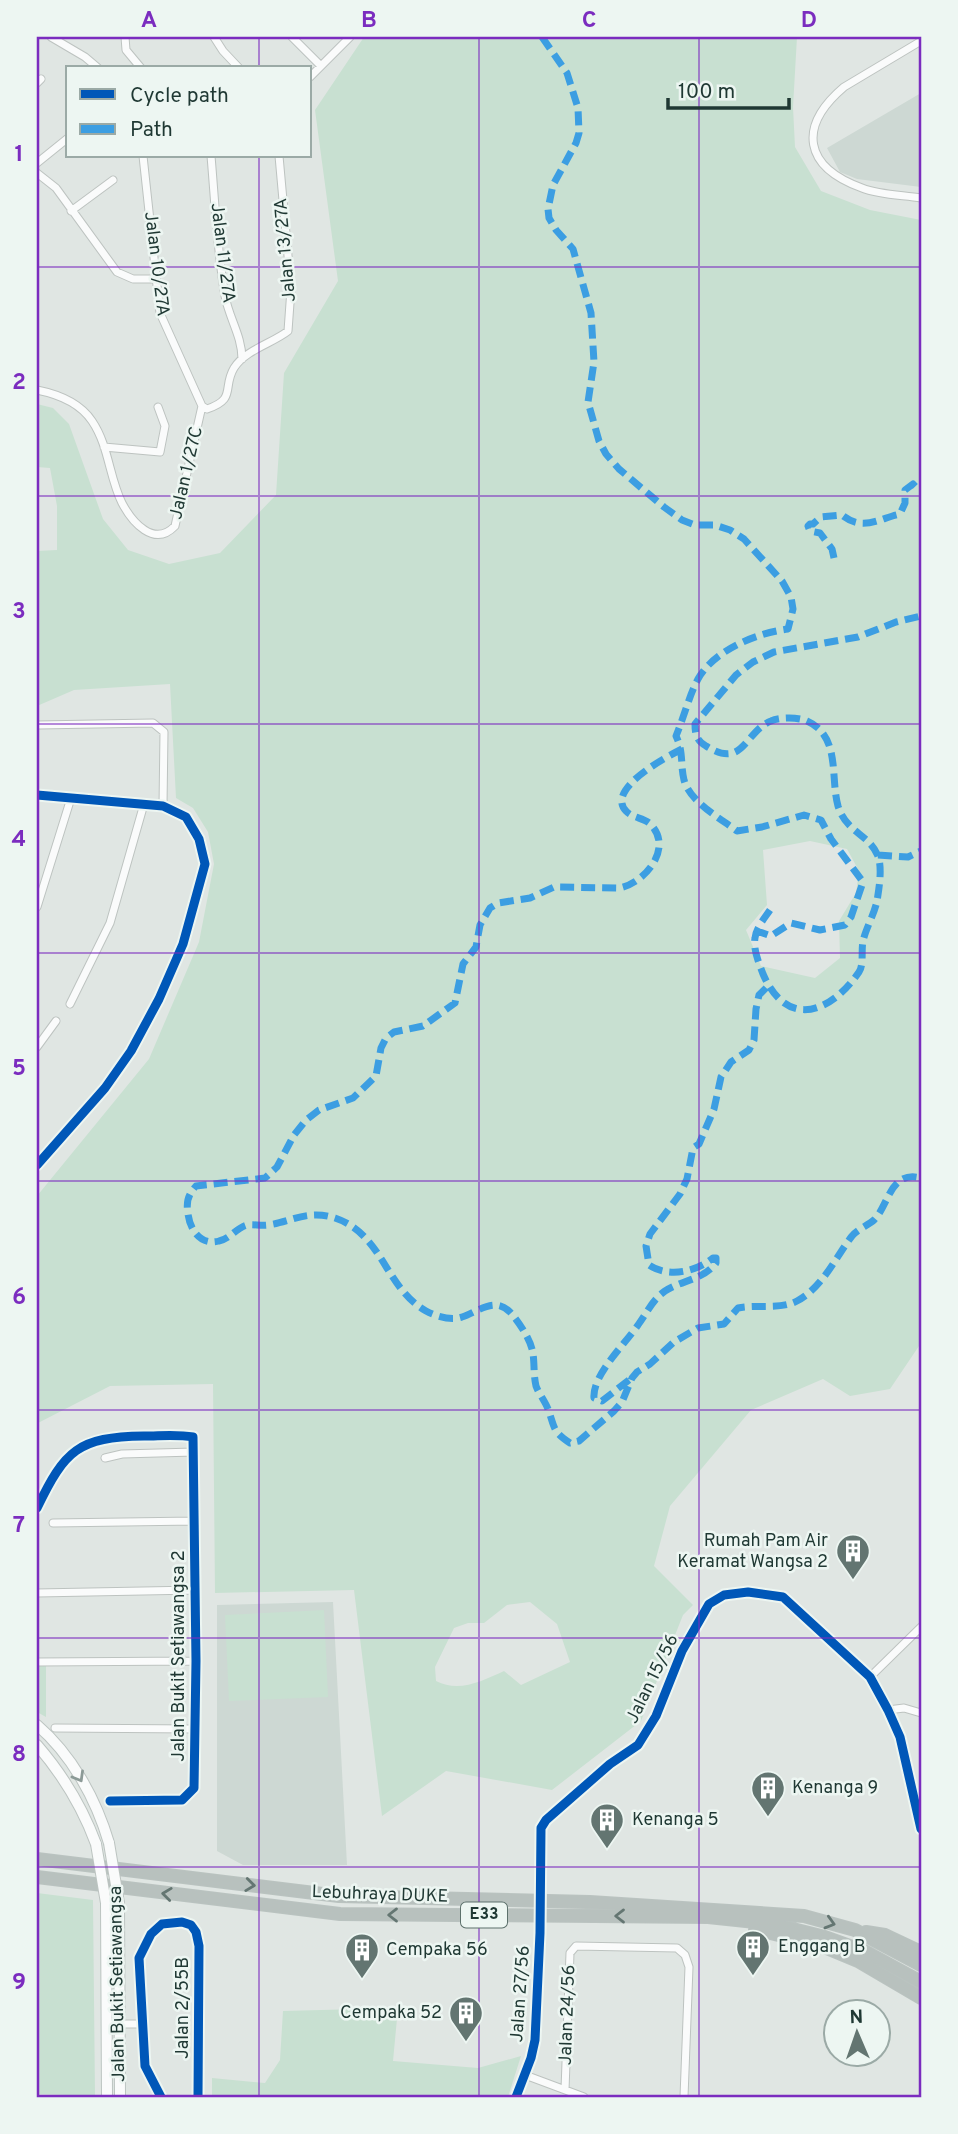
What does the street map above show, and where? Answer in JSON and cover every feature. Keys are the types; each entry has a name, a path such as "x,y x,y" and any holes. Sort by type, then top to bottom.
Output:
{"highway":[{"name":"Lebuhraya DUKE","path":"37,1859 339,1896 590,1902 804,1916 855,1930 921,1965"},
{"name":"Lebuhraya DUKE","path":"37,1877 340,1914 708,1917 773,1924 825,1937 864,1951 921,1982"},
{"path":"708,1917 821,1946 858,1961 921,1998"},
{"path":"855,1930 885,1935 921,1952"}],"street":[{"path":"51,37 96,66"},
{"path":"125,37 127,50 139,66"},
{"path":"214,37 237,66"},
{"path":"292,37 321,66"},
{"path":"312,75 350,37"},
{"path":"921,41 834,95 820,114 813,131 812,143 818,158 840,179 865,189 921,198"},
{"path":"37,163 66,140"},
{"name":"Jalan 10/27A","path":"143,158 155,279 163,322 202,406"},
{"name":"Jalan 11/27A","path":"211,158 222,278 226,301 239,336 242,359"},
{"name":"Jalan 13/27A","path":"242,359 277,340 288,331 291,322 291,289 279,158"},
{"path":"37,173 56,188 117,272 133,279 155,279"},
{"path":"72,211 113,180"},
{"path":"202,406 207,409 220,405 225,400 233,369 242,359"},
{"name":"Jalan 1/27C","path":"37,390 60,396 83,411 97,429 117,491 130,516 147,532 155,535 163,535 175,526 202,406"},
{"path":"104,447 160,452 166,426 158,407"},
{"path":"38,725 153,723 164,732 163,806"},
{"path":"37,795 163,806 186,817 199,839 205,864 183,944 159,999 131,1051 105,1088 37,1165"},
{"path":"37,907 71,798"},
{"path":"70,1004 110,923 145,804"},
{"path":"37,1047 55,1021"},
{"name":"Jalan Bukit Setiawangsa 2","path":"37,1508 52,1476 64,1460 86,1445 113,1437 193,1438 196,1590 194,1787 184,1800 110,1801"},
{"path":"105,1458 122,1454 194,1452"},
{"path":"53,1523 195,1521"},
{"path":"37,1593 196,1590"},
{"name":"Jalan 15/56","path":"540,1933 541,1828 546,1820 610,1764 638,1745 656,1716 689,1640 709,1604 724,1595 748,1592 783,1597 870,1678 900,1737 921,1829"},
{"path":"870,1678 921,1627"},
{"path":"37,1662 196,1661"},
{"path":"888,1710 905,1708 921,1713"},
{"name":"Jalan Bukit Setiawangsa","path":"37,1725 70,1761 102,1819 108,1843 119,1903 120,2097"},
{"path":"55,1728 195,1729"},
{"name":"Jalan Bukit Setiawangsa","path":"37,1745 60,1771 85,1813 96,1844 106,1903 107,2097"},
{"name":"Jalan 2/55B","path":"161,2097 145,2066 139,1958 151,1934 162,1924 181,1922 191,1925 196,1932 199,1946 198,2097"},
{"name":"Jalan 27/56","path":"516,2097 535,2040 540,1933"},
{"name":"Jalan 24/56","path":"565,2090 570,1953 576,1946 677,1948 685,1955 689,1967 684,2097"},
{"path":"107,2024 142,2024"},
{"path":"525,2076 584,2097"}],"shaded area":[{"path":"921,93 921,187 857,179 840,172 827,148"},
{"path":"333,1602 347,1865 243,1865 217,1851 217,1605"}],"green space":[{"path":"364,37 797,37 793,107 795,147 821,191 870,210 921,220 921,1343 890,1389 850,1396 823,1379 751,1410 670,1506 654,1566 693,1605 683,1615 641,1721 552,1790 446,1771 382,1816 354,1590 215,1593 213,1384 110,1386 38,1423 37,1428 37,1196 149,1059 199,942 214,864 208,832 193,808 176,798 170,684 74,690 37,706 37,551 57,550 57,506 50,468 37,467 37,404 53,408 69,424 103,519 128,550 169,564 220,553 276,495 284,373 338,281 315,110","holes":["810,841 847,849 859,871 856,893 839,921 840,958 815,978 761,966 746,930 767,905 763,850","530,1602 557,1624 570,1662 521,1685 504,1671 462,1686 436,1681 435,1667 454,1628 468,1623 484,1623 507,1605"]},
{"path":"324,1610 328,1697 229,1701 225,1615"},
{"path":"37,1662 46,1662 46,1717 37,1712"},
{"path":"37,1893 93,1900 95,2096 37,2094"},
{"path":"398,2008 393,2061 478,2068 521,2056 508,2097 212,2097 212,2078 265,2083 280,2060 283,2011"}],"marked path":[{"path":"542,37 567,73 578,108 579,133 553,185 548,209 549,218 556,230 573,249 591,313 594,362 588,402 599,441 619,469 682,520 695,525 715,525 744,539 782,581 791,597 793,609 788,629 763,634 725,651 698,679 676,736 687,788 714,815 737,831 804,815 821,820 831,839 863,882 851,917 845,925 820,930 791,923 771,936 757,931"},
{"path":"834,558 832,549 820,533 810,531 810,524 821,517 842,515 857,523 864,523 900,514 905,503 905,490 913,484 916,487 921,484"},
{"path":"770,910 755,938 763,974 784,1003 796,1009 822,1006 848,986 861,969 863,941 879,890 877,854 842,815 836,795 830,747 818,728 799,719 771,721 762,726 743,747 728,754 700,742 695,724 736,675 753,662 774,652 858,637 896,622 921,616"},
{"path":"682,749 641,774 624,793 622,802 626,811 650,824 658,836 657,856 645,873 619,888 554,887 530,898 498,903 490,908 480,925 476,947 463,964 455,1003 423,1026 394,1032 386,1038 381,1048 376,1076 353,1098 319,1110 306,1120 294,1135 277,1167 265,1178 196,1186 189,1195 187,1205 194,1231 202,1239 213,1242 223,1240 247,1225 268,1225 308,1215 335,1218 364,1236 401,1289 426,1311 453,1318 492,1305 504,1307 528,1339 533,1353 536,1386 555,1429 570,1443 579,1441 614,1411 622,1402 637,1372 674,1342 698,1328 724,1324 738,1308 790,1304 806,1295 821,1280 852,1236 879,1214 896,1184 911,1177 921,1178"},
{"path":"878,855 908,857 921,851"},
{"path":"629,1380 602,1401 594,1398 598,1379 657,1298 672,1287 705,1273 716,1263 716,1258 713,1258 690,1270 665,1271 649,1265 646,1246 650,1234 680,1194 687,1179 693,1148 699,1144 714,1109 721,1077 731,1062 749,1050 754,1040 759,995 768,986"}],"cycle path":[{"path":"37,795 163,806 186,817 199,839 205,864 183,944 159,999 131,1051 105,1088 37,1165"},
{"path":"37,1508 56,1472 76,1451 89,1444 122,1437 193,1437 196,1661 194,1788 182,1800 110,1801"},
{"path":"516,2097 535,2040 541,1828 546,1820 610,1764 638,1745 656,1716 682,1651 709,1604 724,1595 748,1592 783,1597 870,1677 900,1737 921,1829"},
{"path":"161,2097 145,2066 139,1958 151,1934 162,1924 182,1922 191,1925 196,1932 199,1946 198,2097"}],"place":[{"name":"Rumah Pam Air Keramat Wangsa 2","path":"853,1581"},
{"name":"Kenanga 9","path":"768,1818"},
{"name":"Kenanga 5","path":"607,1850"},
{"name":"Enggang B","path":"753,1977"},
{"name":"Cempaka 56","path":"362,1980"},
{"name":"Cempaka 52","path":"466,2043"}]}
